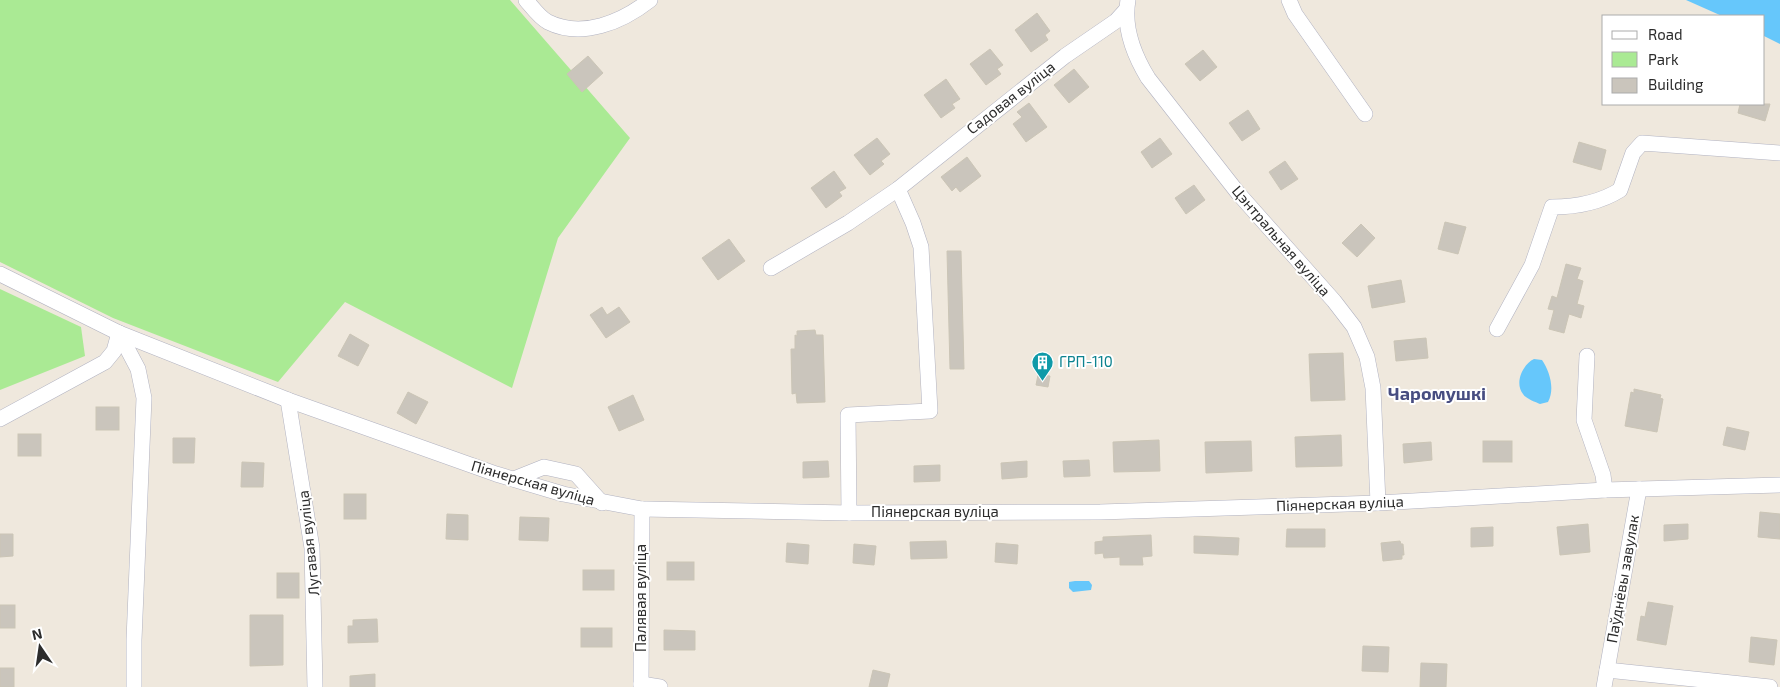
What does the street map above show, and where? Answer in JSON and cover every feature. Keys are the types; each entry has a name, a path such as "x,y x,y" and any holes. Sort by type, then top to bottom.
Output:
{"street":[{"path":"526,0 546,22 580,29 602,26 620,20 650,0"},
{"path":"1289,0 1295,14 1365,114"},
{"name":"Садовая вуліца","path":"771,268 848,223 898,189 1065,56 1116,21 1127,5"},
{"name":"Цэнтральная вуліца","path":"1127,5 1133,48 1148,78 1238,193 1345,314 1361,342 1373,388 1378,503"},
{"path":"1497,329 1532,265 1552,207 1570,207 1591,203 1620,190 1633,152 1642,143 1780,153"},
{"path":"849,513 848,416 930,411 921,247 914,223 898,189"},
{"name":"Піянерская вуліца","path":"0,274 119,333 288,400 514,479 602,503 642,509 849,513 1100,512 1378,503 1604,490 1780,485"},
{"path":"0,419 104,362 114,351 119,333"},
{"path":"119,333 138,368 144,398 134,640 134,687"},
{"path":"1587,356 1584,420 1604,475 1604,490"},
{"name":"Лугавая вуліца","path":"288,400 300,463 312,548 315,687"},
{"path":"514,479 544,467 576,474 602,503"},
{"name":"Паўднёвы завулак","path":"1604,687 1638,489"},
{"name":"Палявая вуліца","path":"641,685 642,509"},
{"path":"1607,670 1770,687"},
{"path":"641,685 660,687"}],"green space":[{"path":"0,0 510,0 630,138 558,238 512,388 345,302 278,382 113,318 0,262"},
{"path":"0,289 81,327 85,356 0,390"}],"water":[{"path":"1686,0 1780,0 1780,44 1765,36 1765,15 1720,15"},
{"path":"1534,359 1542,360 1551,381 1551,392 1548,402 1540,404 1524,396 1519,385 1523,369"},
{"path":"1089,581 1092,585 1091,590 1073,592 1069,588 1069,582"}],"building":[{"path":"1037,13 1050,31 1045,35 1048,40 1031,52 1015,30"},
{"path":"990,49 1003,65 997,69 1001,74 986,85 970,64"},
{"path":"1203,50 1217,67 1200,81 1185,64"},
{"path":"588,56 603,73 582,92 567,74"},
{"path":"1074,69 1089,87 1069,103 1054,85"},
{"path":"946,79 960,99 952,104 955,108 941,118 924,95"},
{"path":"1029,103 1047,127 1026,142 1013,124 1022,117 1017,112"},
{"path":"1770,104 1765,121 1738,113 1740,105"},
{"path":"1248,110 1260,129 1242,141 1229,123"},
{"path":"877,138 890,154 881,161 884,164 870,175 854,155"},
{"path":"1160,138 1172,154 1152,168 1141,152"},
{"path":"1579,142 1606,150 1601,170 1573,162"},
{"path":"967,157 981,176 960,192 956,187 952,191 941,177"},
{"path":"1285,161 1298,179 1281,190 1269,172"},
{"path":"834,171 846,188 839,192 842,196 826,208 811,188"},
{"path":"1194,185 1205,200 1186,214 1175,198"},
{"path":"1445,222 1466,227 1458,254 1438,249"},
{"path":"1361,224 1375,238 1357,257 1342,243"},
{"path":"729,239 745,261 718,280 702,258"},
{"path":"947,251 961,251 964,369 950,369"},
{"path":"1566,264 1581,268 1577,279 1583,281 1577,304 1584,306 1581,318 1569,314 1564,333 1549,329 1554,310 1548,309 1552,296 1557,298"},
{"path":"1401,280 1405,302 1372,308 1368,286"},
{"path":"602,307 607,315 619,307 630,322 606,338 590,315"},
{"path":"815,330 816,335 823,335 825,402 797,403 796,393 792,394 791,349 795,349 795,335 797,336 797,331"},
{"path":"350,334 369,345 358,366 338,356"},
{"path":"1426,338 1428,358 1396,361 1394,341"},
{"path":"1343,353 1345,400 1311,401 1309,354"},
{"name":"ГРП-110","path":"1038,375 1050,376 1048,387 1036,385"},
{"path":"1634,389 1661,395 1660,398 1663,399 1657,432 1625,426 1631,392 1634,393"},
{"path":"408,392 428,402 416,424 397,413"},
{"path":"633,395 644,420 619,431 608,407"},
{"path":"96,407 119,407 119,430 96,430"},
{"path":"1727,427 1749,432 1745,450 1723,445"},
{"path":"18,434 41,434 41,456 18,456"},
{"path":"1341,435 1342,466 1296,467 1295,437"},
{"path":"173,438 195,438 194,463 173,463"},
{"path":"1159,440 1160,471 1114,472 1113,442"},
{"path":"1251,441 1252,471 1206,473 1205,442"},
{"path":"1483,441 1512,441 1512,462 1483,462"},
{"path":"1431,442 1432,460 1404,463 1403,444"},
{"path":"1089,460 1090,476 1064,477 1063,461"},
{"path":"828,461 829,477 803,478 803,462"},
{"path":"1027,461 1027,477 1002,479 1001,463"},
{"path":"242,462 264,463 263,487 241,487"},
{"path":"940,465 940,481 914,482 914,466"},
{"path":"344,494 366,494 366,519 344,519"},
{"path":"1760,512 1780,514 1780,539 1758,537"},
{"path":"447,514 468,515 468,540 446,539"},
{"path":"520,517 549,518 548,541 519,540"},
{"path":"1588,524 1590,552 1560,555 1557,527"},
{"path":"1688,524 1688,539 1664,541 1664,525"},
{"path":"1493,527 1493,546 1471,547 1471,528"},
{"path":"1287,529 1325,529 1325,547 1286,547"},
{"path":"0,534 13,534 13,556 0,557"},
{"path":"1151,535 1152,556 1142,557 1143,565 1120,565 1120,557 1104,558 1103,553 1095,554 1095,542 1103,541 1103,537"},
{"path":"1194,536 1239,538 1238,555 1194,553"},
{"path":"946,541 947,558 911,559 910,542"},
{"path":"1400,541 1403,544 1404,555 1402,555 1402,559 1383,561 1381,543"},
{"path":"787,543 809,545 808,564 786,562"},
{"path":"996,543 1018,545 1017,564 995,562"},
{"path":"854,544 876,546 874,565 853,563"},
{"path":"667,562 694,562 694,580 667,580"},
{"path":"583,570 614,570 614,590 583,590"},
{"path":"277,573 299,573 299,598 277,598"},
{"path":"1648,602 1673,606 1666,645 1637,640 1641,616 1645,617"},
{"path":"0,605 15,605 15,628 0,628"},
{"path":"250,615 283,615 283,665 250,666"},
{"path":"377,619 378,642 348,643 348,626 353,626 353,620"},
{"path":"581,628 612,628 612,647 581,647"},
{"path":"664,630 695,631 695,650 664,650"},
{"path":"1751,637 1777,640 1774,665 1749,662"},
{"path":"1363,646 1389,647 1388,672 1362,671"},
{"path":"1421,663 1447,664 1446,687 1420,687"},
{"path":"0,668 14,668 14,687 0,687"},
{"path":"873,670 890,674 887,687 869,687"},
{"path":"375,674 375,687 350,687 350,676"}],"place":[{"name":"ГРП-110","path":"1043,381"}],"district":[{"name":"Чаромушкі","path":"1437,394"}]}
